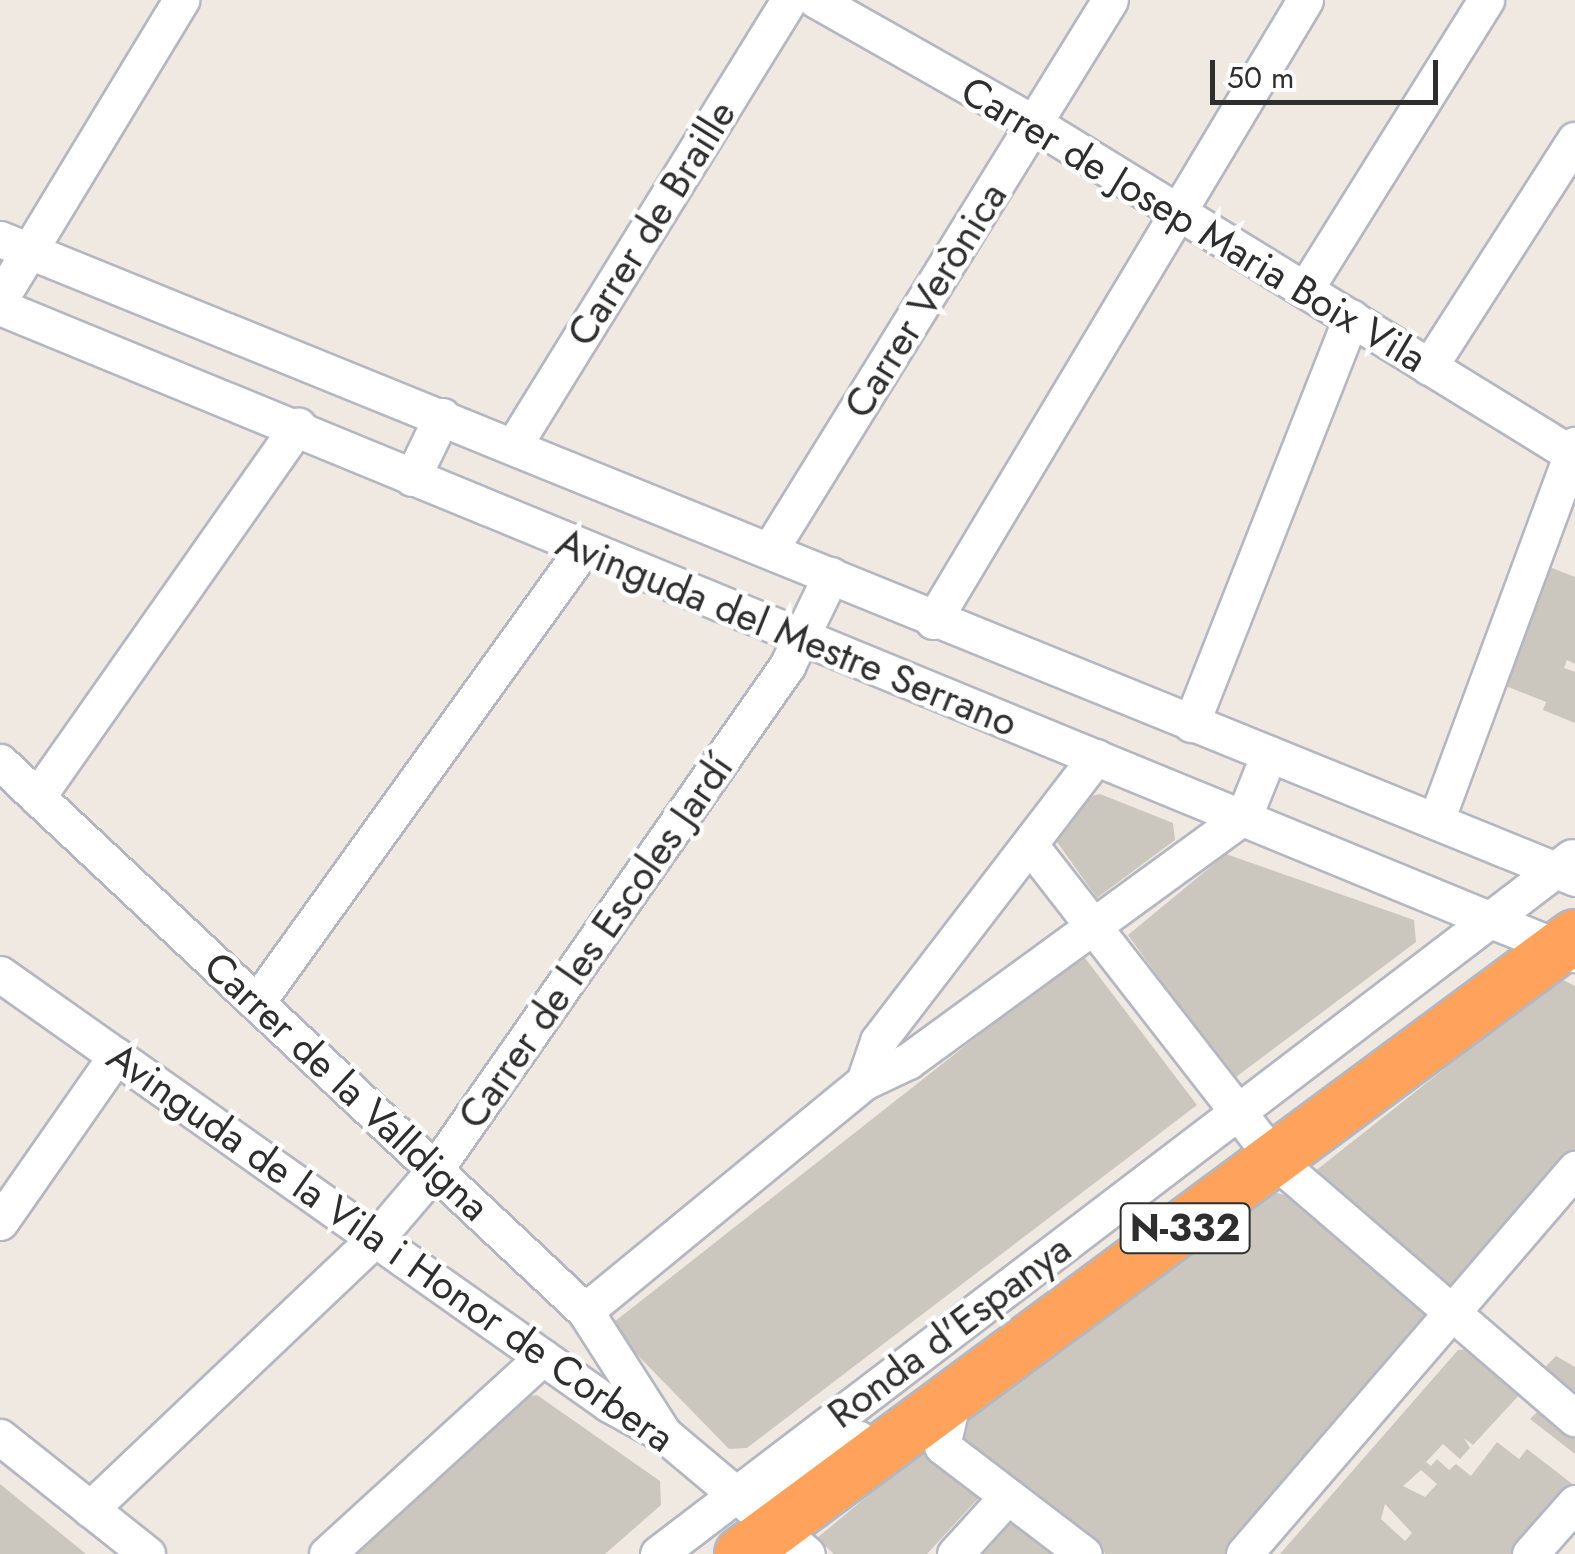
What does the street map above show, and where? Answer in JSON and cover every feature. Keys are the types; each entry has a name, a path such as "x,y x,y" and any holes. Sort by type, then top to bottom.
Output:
{"highway":[{"name":"Ronda d'Espanya","path":"764,1547 956,1394 1570,946"}],"street":[{"path":"0,299 15,245 181,0"},
{"name":"Carrer de Braille","path":"514,445 789,0"},
{"name":"Carrer de Josep Maria Boix Vila","path":"816,0 1035,124 1429,367 1572,449"},
{"name":"Carrer Verònica","path":"771,548 1110,0"},
{"path":"932,620 1175,208 1305,0"},
{"path":"1306,288 1486,0"},
{"path":"1429,367 1575,140"},
{"name":"Avinguda del Mestre Serrano","path":"15,245 771,548 932,620 1191,724 1568,868"},
{"name":"Avinguda del Mestre Serrano","path":"0,307 298,426 412,478 803,640 1496,921 1570,946"},
{"path":"1191,724 1351,317"},
{"path":"412,478 442,416"},
{"path":"38,797 298,426"},
{"path":"1437,818 1572,449"},
{"path":"257,1002 582,549"},
{"name":"Carrer de les Escoles Jardí","path":"90,1509 378,1236 436,1168 803,640 831,575"},
{"path":"586,1311 864,1082 908,1061 1244,816 1269,754"},
{"path":"864,1082 878,1042 1096,757"},
{"name":"Carrer de la Valldigna","path":"0,762 586,1311 665,1435"},
{"path":"1030,845 1277,1162 1575,1418"},
{"name":"Ronda d'Espanya","path":"658,1554 1568,868"},
{"name":"Avinguda de la Vila i Honor de Corbera","path":"0,974 378,1236 543,1357 665,1435 736,1492 764,1547"},
{"path":"0,1222 116,1056"},
{"path":"1244,1554 1575,1170"},
{"path":"327,1554 543,1357"},
{"path":"764,1547 746,1526 736,1492 787,1483 930,1398 956,1394 942,1446 1084,1554"},
{"path":"0,1437 147,1554"},
{"path":"954,1554 1006,1498"},
{"path":"1530,1554 1575,1503"}],"building":[{"path":"1547,566 1575,577 1575,664 1567,660 1564,668 1575,672 1575,723 1543,710 1546,702 1498,683"},
{"path":"1100,794 1173,823 1175,840 1097,898 1057,842 1083,798"},
{"path":"1226,854 1414,920 1416,942 1232,1080 1128,935"},
{"path":"1082,954 1197,1105 747,1448 729,1449 609,1326"},
{"path":"1559,978 1575,986 1575,1154 1453,1296 1309,1176"},
{"path":"1273,1192 1285,1195 1432,1320 1231,1554 1106,1554 962,1439 960,1427"},
{"path":"1469,1349 1521,1393 1473,1445 1464,1438 1470,1448 1460,1459 1443,1444 1426,1462 1431,1466 1437,1459 1449,1470 1456,1464 1471,1476 1497,1442 1519,1459 1527,1449 1575,1486 1514,1554 1280,1554 1458,1350","holes":["1421,1470 1437,1484 1425,1497 1403,1486","1385,1504 1412,1533 1405,1541 1381,1519"]},
{"path":"1556,1356 1575,1367 1575,1400 1541,1371"},
{"path":"537,1395 660,1481 661,1505 605,1554 343,1554 516,1398"},
{"path":"1540,1409 1575,1438 1575,1454 1530,1419"},
{"path":"923,1450 941,1455 984,1492 927,1554 834,1554 817,1538"},
{"path":"0,1484 86,1554 0,1554"},
{"path":"1010,1517 1057,1554 982,1554"}]}
